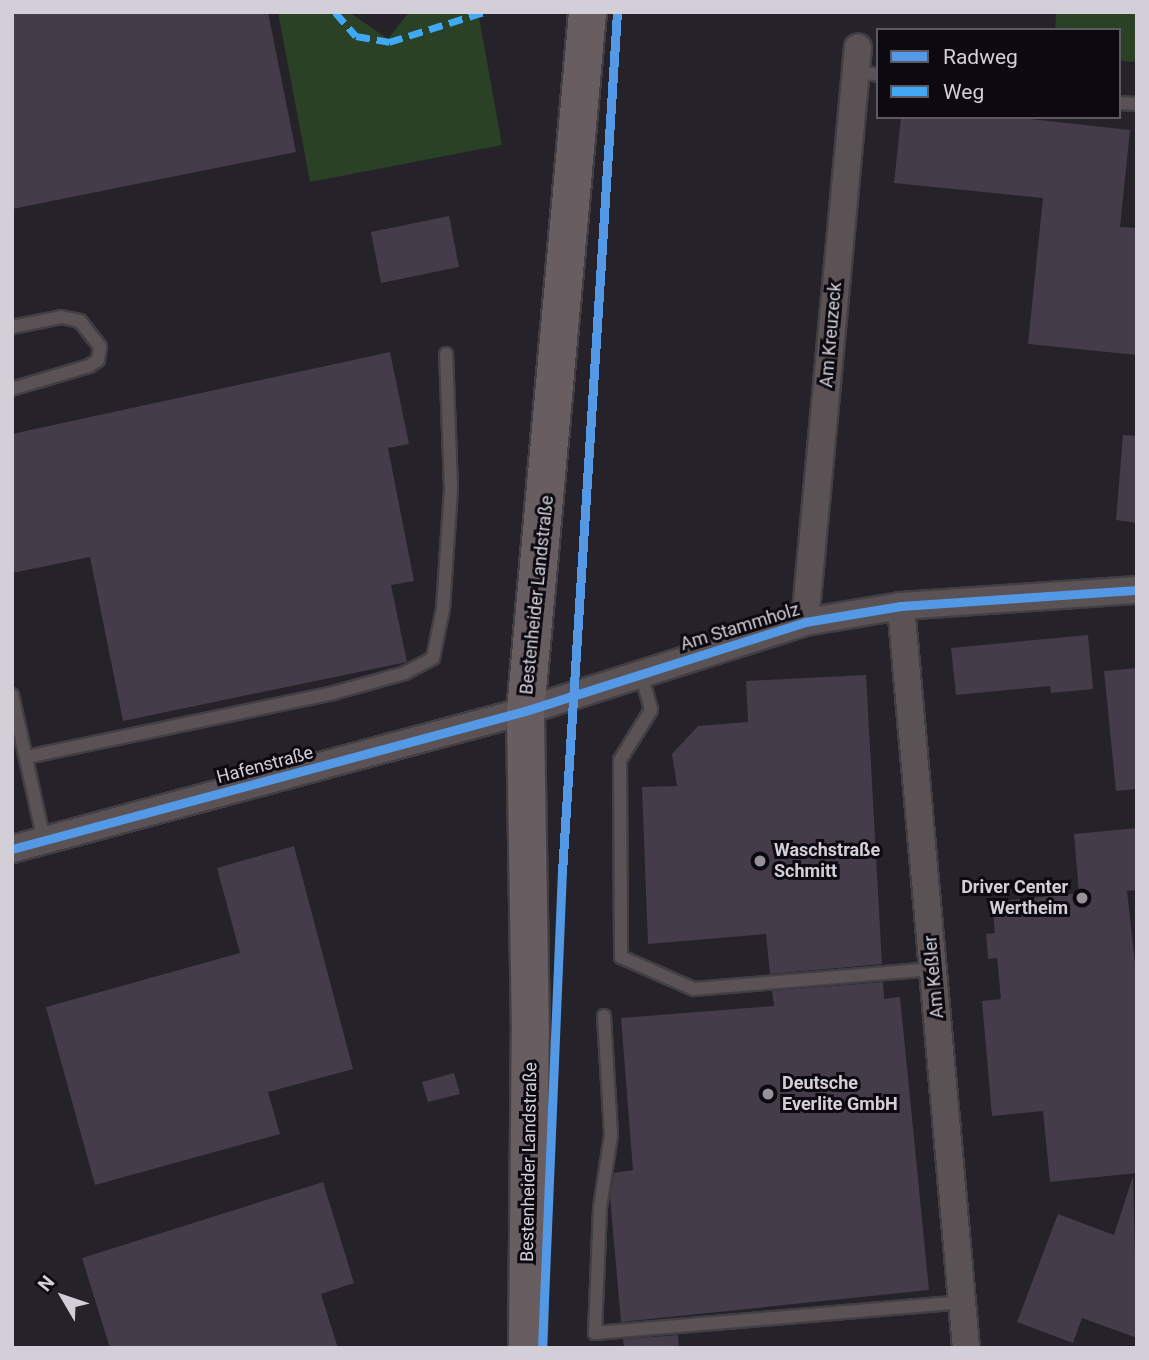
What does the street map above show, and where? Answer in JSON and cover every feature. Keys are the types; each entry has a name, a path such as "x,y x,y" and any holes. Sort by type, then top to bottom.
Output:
{"main road":[{"name":"Bestenheider Landstraße","path":"527,1348 530,1034 525,710 587,12"}],"street":[{"name":"Am Kreuzeck","path":"805,622 864,64"},
{"name":"Am Stammholz","path":"525,710 805,622 901,606 1137,590"},
{"name":"Am Keßler","path":"901,606 966,1348"},
{"name":"Hafenstraße","path":"12,849 525,710"}],"lane":[{"path":"12,327 61,317 80,321 100,347 98,360 89,366 12,389"},
{"path":"27,757 333,693 405,673 433,658 443,609 451,488 446,354"},
{"path":"641,674 651,710 620,760 621,957 694,989 933,969"},
{"path":"12,695 44,841"},
{"path":"604,1016 611,1135 600,1208 595,1334 962,1302"}],"green space":[{"path":"278,12 349,12 388,39 409,12 478,12 502,145 310,182"},
{"path":"1056,12 1137,12 1137,62 1121,61 1121,28 1055,28"}],"building":[{"path":"12,12 268,12 296,152 12,209"},
{"path":"901,119 1029,119 1130,130 1120,227 1137,228 1137,355 1028,344 1043,198 894,183"},
{"path":"449,216 459,267 381,283 371,232"},
{"path":"390,352 409,444 388,448 414,581 391,585 407,662 123,721 90,557 12,573 12,434"},
{"path":"1123,435 1137,436 1137,523 1116,520"},
{"path":"1088,635 1093,689 1051,693 1050,686 956,695 951,648"},
{"path":"1137,668 1137,789 1116,791 1104,671"},
{"name":"Waschstraße Schmitt","path":"866,675 882,964 770,974 766,934 648,944 642,787 677,786 672,754 698,726 748,722 746,681"},
{"path":"1137,828 1137,890 1127,891 1137,981 1137,1173 1050,1182 1043,1111 992,1116 982,1001 1001,999 997,958 988,959 986,934 995,933 992,902 1079,893 1074,834"},
{"path":"294,846 353,1069 268,1092 280,1134 95,1185 46,1007 240,953 217,868"},
{"name":"Deutsche Everlite GmbH","path":"883,982 884,999 900,997 929,1290 621,1322 610,1197 614,1173 633,1170 621,1018 774,1006 772,991"},
{"path":"454,1073 460,1094 428,1102 422,1082"},
{"path":"1133,1176 1137,1338 1082,1318 1073,1343 1017,1322 1058,1214 1114,1235"},
{"path":"323,1182 354,1283 321,1294 338,1348 110,1348 82,1258"},
{"path":"678,1335 679,1348 624,1348 623,1339"}],"marked path":[{"path":"335,12 356,36 389,42 484,12"}],"cycle path":[{"path":"542,1348 562,872 617,12"},
{"path":"12,849 525,711 805,622 901,606 1137,590"}],"place":[{"name":"Waschstraße Schmitt","path":"760,861"},
{"name":"Driver Center Wertheim","path":"1082,898"},
{"name":"Deutsche Everlite GmbH","path":"768,1094"}]}
